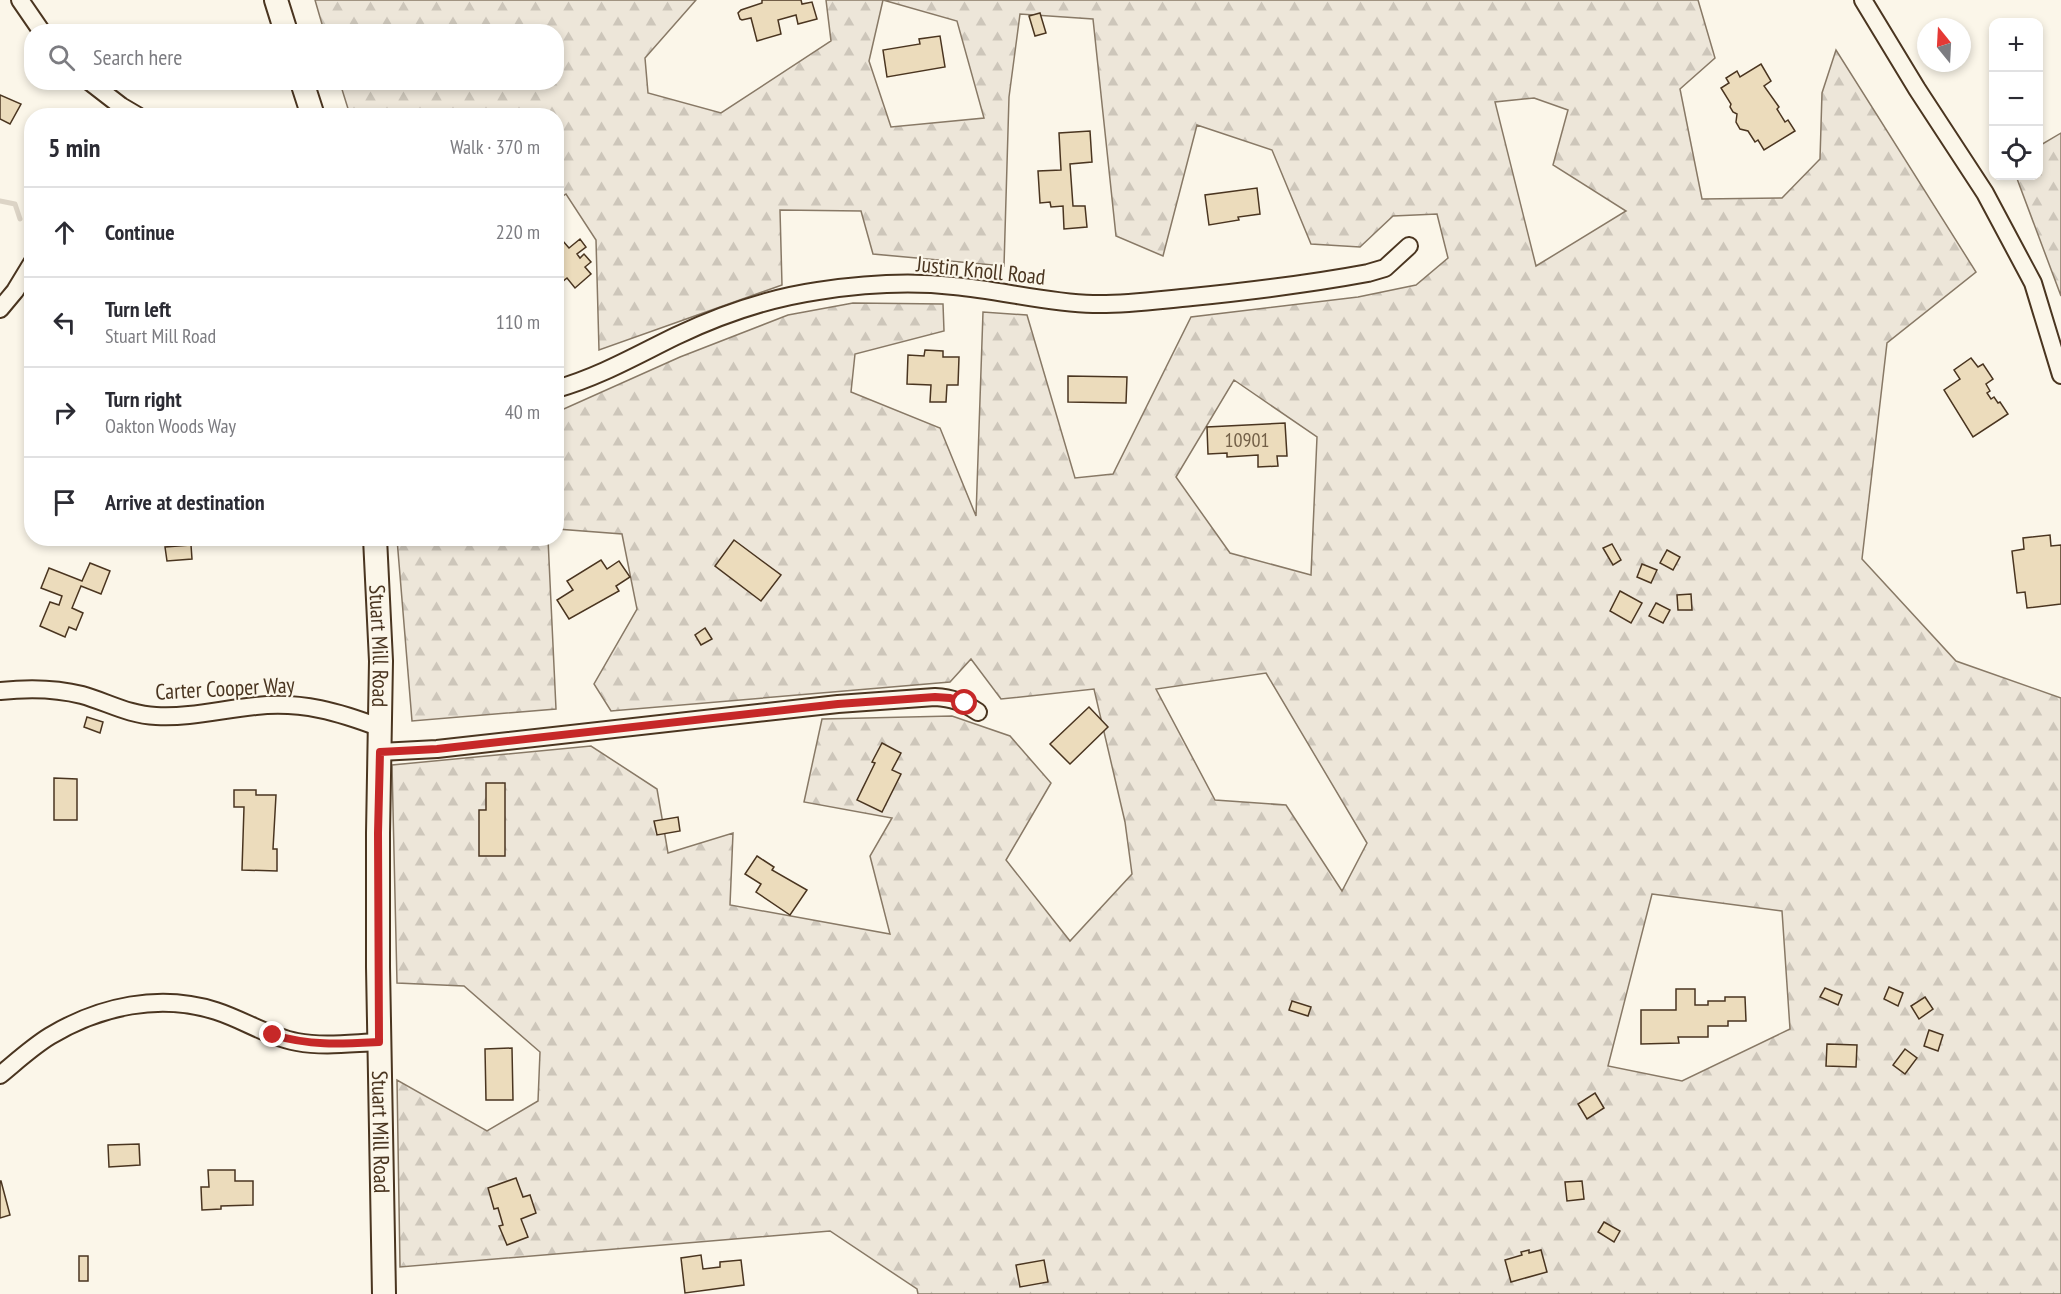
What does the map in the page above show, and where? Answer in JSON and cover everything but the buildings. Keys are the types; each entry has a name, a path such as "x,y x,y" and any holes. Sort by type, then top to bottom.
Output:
{"main road":[{"path":"276,0 284,24"},
{"path":"305,90 310,108"},
{"name":"Stuart Mill Road","path":"375,546 381,661 378,833 384,1294"}],"street":[{"path":"20,0 36,24"},
{"path":"1863,0 1917,89 1985,193 2033,283 2061,375"},
{"path":"98,90 116,108"},
{"name":"Justin Knoll Road","path":"564,386 615,368 677,336 714,321 772,301 816,291 861,285 911,283 954,286 1081,303 1129,303 1255,291 1368,273 1385,268 1409,246"},
{"path":"0,309 24,276"},
{"name":"Carter Cooper Way","path":"0,691 54,689 82,695 130,712 155,716 187,716 274,705 321,708 381,728"},
{"path":"380,752 437,749 838,704 935,697 950,698 965,703 978,712"},
{"path":"0,1076 48,1037 75,1022 104,1011 134,1004 163,1002 217,1011 273,1035 296,1042 322,1045 379,1042"}],"green space":[{"path":"315,0 696,0 645,58 648,93 721,113 831,41 826,0 883,0 1698,0 1715,58 1680,89 1702,199 1782,198 1820,159 1822,93 1836,50 1976,272 1887,343 1862,559 1956,661 2061,698 2061,1294 918,1294 917,1289 830,1231 400,1267 397,1080 487,1131 538,1101 540,1052 464,986 397,983 392,765 591,746 657,789 668,853 733,833 730,905 890,934 870,856 892,818 804,802 822,719 952,716 1010,736 1051,783 1006,860 1070,941 1132,874 1125,822 1094,689 1001,699 971,659 950,682 611,711 594,684 637,609 622,534 564,530 564,409 680,357 788,315 853,303 943,304 944,331 855,354 851,392 940,428 976,516 983,312 1027,315 1075,478 1113,474 1191,317 1358,297 1416,285 1448,258 1437,214 1393,216 1360,247 1311,244 1272,150 1197,125 1163,256 1116,236 1093,19 1020,14 1009,97 1004,266 873,254 861,211 780,210 782,285 599,350 596,240 566,194 564,195 564,108 348,108 342,90 564,90 564,24 322,24","holes":["883,0 957,21 984,118 891,127 869,61","1534,98 1568,110 1553,165 1626,211 1536,266 1495,102","1234,380 1317,437 1311,575 1230,553 1176,477","1266,673 1367,843 1342,891 1286,805 1215,800 1156,689","1652,894 1782,911 1790,1029 1682,1081 1608,1066"]},
{"path":"2061,133 2061,296 2018,180 2043,180 2043,144"},
{"path":"398,546 548,546 556,709 412,721"}],"waterway":[{"path":"0,201 15,204 20,219"}],"route":[{"path":"273,1035 296,1042 322,1045 379,1042 380,752 437,749 838,704 935,697 950,698 965,703"}]}
